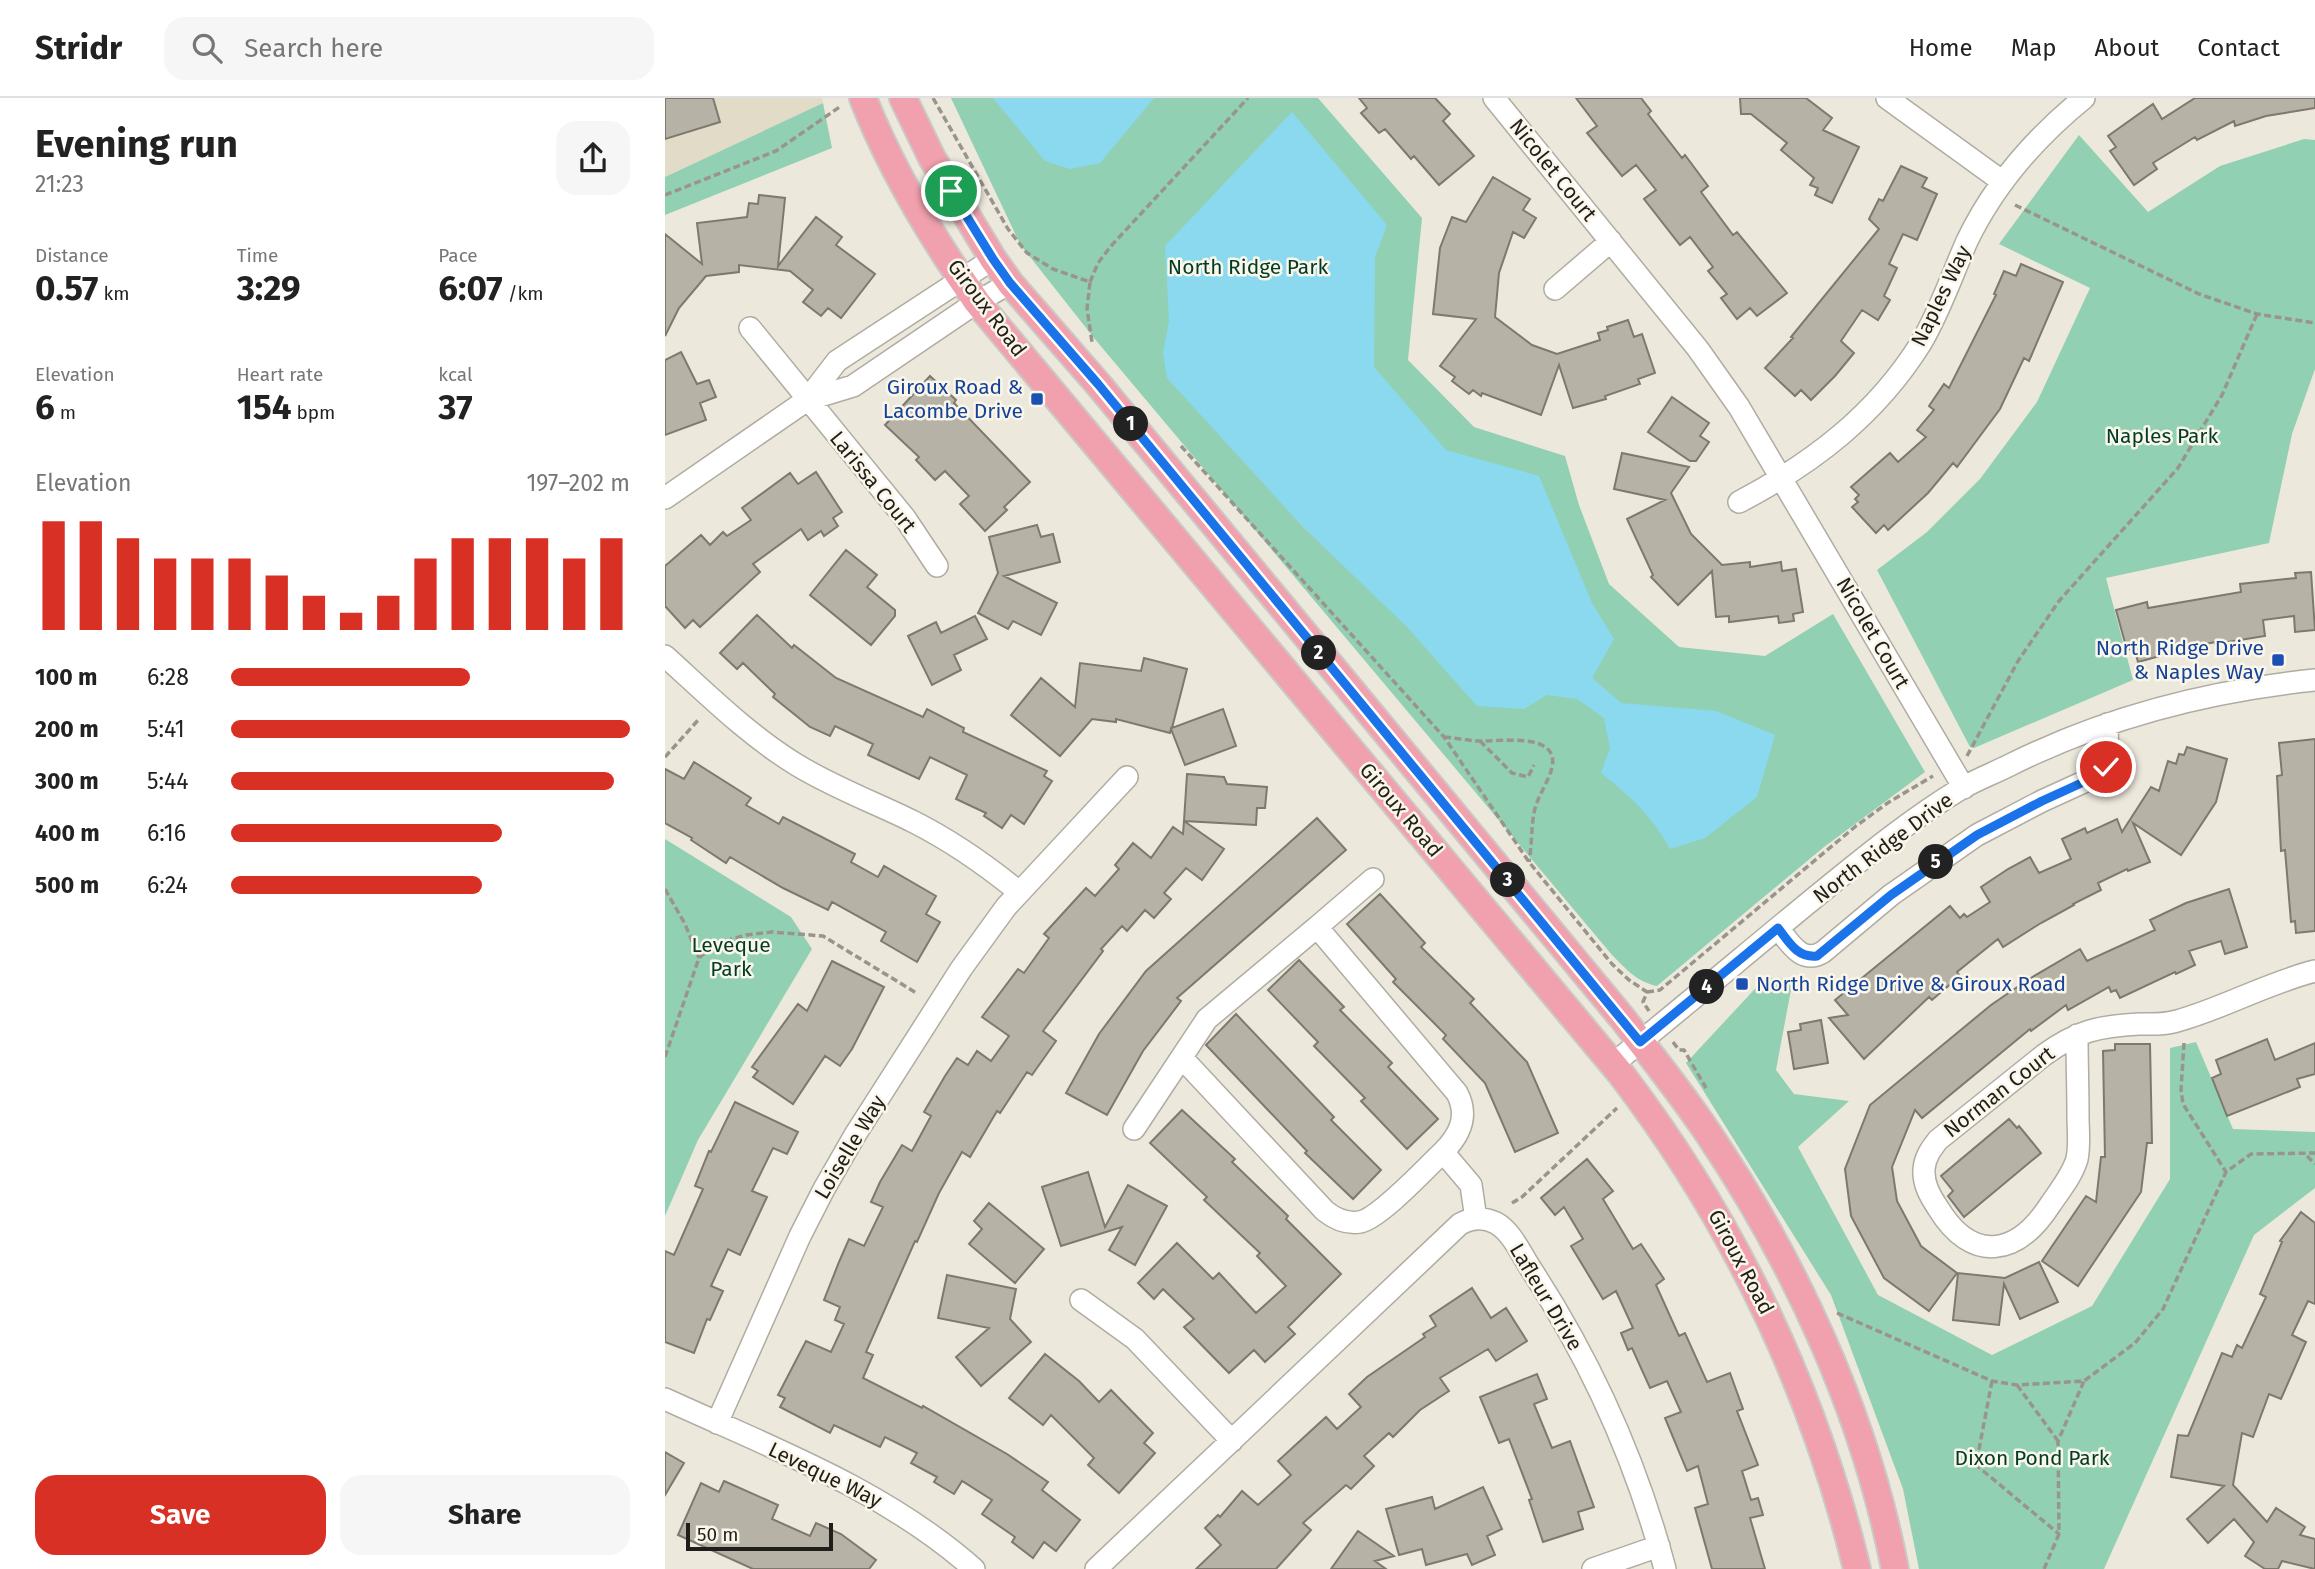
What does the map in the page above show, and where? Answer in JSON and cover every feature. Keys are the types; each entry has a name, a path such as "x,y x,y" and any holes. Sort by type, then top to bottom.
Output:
{"main road":[{"name":"Giroux Road","path":"904,98 932,158 1010,283 1098,384 1640,1042 1677,1088 1716,1145 1770,1234 1828,1355 1875,1484 1895,1569"},
{"name":"Giroux Road","path":"852,102 887,154 977,302 1613,1064 1659,1123 1702,1191 1764,1303 1792,1366 1844,1514 1857,1569"}],"street":[{"name":"Nicolet Court","path":"1494,98 1719,377 1783,478 1964,788"},
{"path":"1887,98 2003,182"},
{"name":"Naples Way","path":"1783,478 1846,432 1883,394 1905,366 1937,312 1976,223 2003,182 2026,153 2084,98"},
{"name":"Nicolet Court","path":"1555,289 1611,242"},
{"path":"807,400 837,361 993,259"},
{"path":"665,498 807,400 853,386 977,302 1010,283"},
{"name":"Larissa Court","path":"750,328 905,518 937,566"},
{"path":"1739,502 1783,478"},
{"path":"665,656 737,721 794,763 930,831 1019,892"},
{"name":"North Ridge Drive","path":"1613,1064 1903,827 1964,788 2044,748 2107,724 2209,696 2315,680"},
{"name":"North Ridge Drive","path":"1778,928 1799,953 1811,956 1823,952 1891,895 1977,835 2099,775 2108,761 2107,724"},
{"name":"Loiselle Way","path":"717,1423 800,1236 838,1163 961,969 1019,892 1127,777"},
{"path":"1134,1129 1207,1019 1373,879"},
{"path":"1182,1058 1325,1211 1341,1221 1360,1222 1375,1215 1443,1152 1454,1141 1463,1118 1457,1093 1317,927"},
{"name":"Norman Court","path":"2077,1035 2078,1150 2072,1172 2044,1214 2025,1235 1997,1247 1971,1242 1951,1228 1929,1195 1924,1166 1938,1140 2044,1055 2077,1035 2101,1026 2177,1021 2270,985 2315,971"},
{"path":"1096,1569 1460,1224 1476,1219 1472,1185 1443,1152"},
{"name":"Lafleur Drive","path":"1476,1219 1494,1222 1505,1231 1558,1313 1595,1382 1618,1434 1639,1485 1665,1569"},
{"path":"1081,1300 1135,1339 1232,1441"},
{"name":"Leveque Way","path":"665,1399 818,1469 879,1501 927,1531 974,1569"},
{"path":"1593,1569 1659,1546"}],"path":[{"path":"933,98 1008,229 1027,253 1053,269 1090,282"},
{"path":"1097,351 1088,323 1090,282 1098,263 1248,98"},
{"path":"665,195 776,151 852,102"},
{"path":"2015,205 2199,294 2257,314 2315,323"},
{"path":"1970,755 2018,660 2059,601 2178,468 2222,395 2257,314"},
{"path":"1176,440 1444,737 1529,862 1612,964 1647,992 1660,990 1856,826 1932,776"},
{"path":"665,757 700,718"},
{"path":"1444,737 1544,744 1552,754 1553,767 1540,792 1534,815 1529,862"},
{"path":"1480,741 1512,774 1528,777 1534,765"},
{"path":"665,889 685,924 699,958"},
{"path":"665,1057 699,958 724,941 746,935 772,932 823,936 918,994"},
{"path":"1643,1002 1647,992"},
{"path":"2184,1043 2181,1090 2183,1104 2226,1172"},
{"path":"1512,1203 1523,1197 1618,1107"},
{"path":"2043,1569 2059,1534 2058,1441 2084,1381 2136,1343 2163,1310 2226,1172 2251,1154 2315,1153"},
{"path":"2306,1155 2315,1164"},
{"path":"1837,1313 1992,1381 2017,1385 2084,1381"},
{"path":"1992,1381 1976,1465 2059,1534"},
{"path":"2017,1385 2058,1441"}],"shaded area":[{"path":"665,98 822,98 823,103 665,177"}],"green space":[{"name":"North Ridge Park","path":"951,98 1318,98 1422,218 1408,360 1474,427 1565,456 1579,505 1609,584 1679,647 1765,656 1833,614 1925,772 1824,847 1657,986 1638,978 1612,955 1094,338 1021,246"},
{"path":"823,103 832,148 665,215 665,177"},
{"name":"Naples Park","path":"2079,135 2148,212 2220,166 2304,139 2315,140 2315,369 2292,434 2269,543 2106,578 2133,680 1974,748 1970,747 1877,570 1927,532 1980,479 2037,402 2090,288 1999,244"},
{"name":"Leveque Park","path":"665,839 791,917 812,949 698,1140 665,1216"},
{"name":"Dixon Pond Park","path":"1765,978 1793,979 1776,1070 1794,1094 1849,1101 1798,1147 1878,1295 1992,1355 2092,1306 2170,1179 2170,1048 2196,1042 2233,1129 2315,1132 2315,1188 2254,1235 2104,1569 1919,1569 1903,1489 1831,1295 1686,1063"}],"water":[{"path":"993,98 1154,98 1100,163 1070,169 1045,161"},
{"path":"1292,112 1387,225 1375,257 1374,367 1446,450 1539,476 1592,603 1614,639 1592,678 1621,703 1716,711 1775,735 1757,797 1705,838 1670,849 1640,807 1601,773 1610,748 1604,718 1577,699 1547,695 1524,709 1477,706 1407,627 1303,527 1167,378 1163,353 1169,321 1165,246"}],"building":[{"path":"665,98 713,98 720,122 665,139"},
{"path":"1359,98 1435,98 1450,114 1443,121 1474,156 1439,185 1414,156 1411,159 1385,129 1379,133 1361,113 1367,108"},
{"path":"1576,98 1641,98 1651,111 1648,114 1682,158 1685,155 1708,186 1701,192 1733,235 1737,232 1787,293 1757,316 1750,308 1737,319 1721,298 1727,294 1708,271 1713,267 1690,237 1680,245 1644,199 1656,190 1636,165 1622,176 1587,133 1597,126"},
{"path":"1740,98 1806,98 1832,118 1823,130 1859,147 1832,203 1815,195 1818,188 1810,185 1814,178 1781,150 1787,143 1751,114 1741,114"},
{"path":"2195,98 2315,98 2315,108 2266,116 2235,126 2234,121 2197,140 2195,137 2153,163 2157,169 2134,185 2110,151 2116,147 2108,136 2153,104 2162,119"},
{"path":"1901,166 1927,178 1922,187 1937,194 1917,240 1903,234 1889,264 1897,268 1884,296 1890,300 1878,320 1862,310 1841,341 1854,353 1835,376 1811,400 1801,390 1795,396 1765,368 1793,338 1791,337 1879,229 1869,219 1879,199 1883,201"},
{"path":"1493,177 1530,199 1523,210 1536,218 1524,238 1513,232 1499,273 1495,317 1532,345 1557,354 1600,340 1598,333 1628,320 1634,337 1642,334 1655,373 1638,379 1640,384 1605,396 1606,399 1573,408 1559,365 1541,415 1482,393 1481,396 1473,390 1469,394 1452,381 1455,377 1440,366 1476,319 1433,314 1440,248 1452,217 1466,222"},
{"path":"759,195 785,198 778,266 816,217 842,237 836,245 875,274 841,318 828,308 821,316 803,302 813,290 790,271 739,265 739,272 706,276 679,308 665,336 665,234 702,264 697,223 747,217 749,203 758,204"},
{"path":"2021,264 2063,282 2029,361 2024,358 2000,409 1957,467 1953,463 1928,493 1888,530 1884,525 1876,533 1852,507 1858,502 1855,499 1859,495 1851,487 1890,453 1898,462 1926,437 1917,430 1934,410 1929,406 1944,384 1949,388 1996,295 1994,294 2004,271 2016,276"},
{"path":"681,352 697,384 709,380 716,397 700,403 706,420 665,435 665,360"},
{"path":"930,376 956,400 954,403 1030,482 1004,507 1007,510 985,531 960,504 969,496 945,471 935,480 916,460 919,457 885,425"},
{"path":"1672,397 1709,423 1700,436 1709,442 1696,461 1690,461 1648,432"},
{"path":"1622,453 1689,467 1671,493 1691,534 1722,565 1750,562 1750,567 1781,562 1782,571 1796,569 1803,612 1793,614 1794,621 1779,623 1778,616 1729,622 1729,616 1716,617 1712,571 1678,605 1651,577 1653,575 1627,519 1665,500 1614,489"},
{"path":"816,472 842,512 833,518 838,526 824,536 821,531 808,540 801,529 753,564 760,572 700,627 693,620 685,628 665,606 665,566 701,535 710,545 723,532 727,536 751,520 742,508 790,473 798,484"},
{"path":"1037,525 1041,537 1053,534 1060,562 1004,576 1057,603 1041,635 1013,621 1008,629 978,613 998,573 989,537"},
{"path":"846,550 877,575 867,587 895,610 895,616 871,645 810,595"},
{"path":"2311,572 2315,630 2295,632 2294,616 2263,620 2265,636 2215,642 2160,654 2138,662 2134,648 2127,650 2116,610 2147,602 2148,608 2241,592 2240,584 2296,578 2295,573"},
{"path":"757,615 792,648 794,645 836,678 923,717 927,709 964,728 963,732 1047,771 1044,776 1052,781 1024,824 1011,815 1002,828 984,816 986,813 956,799 967,775 930,757 919,779 868,755 873,744 835,726 830,736 810,727 773,697 775,694 743,663 737,669 720,653"},
{"path":"975,616 987,639 954,655 961,670 932,685 908,636 936,622 941,633"},
{"path":"1144,658 1187,669 1172,728 1223,709 1236,746 1185,765 1171,729 1170,733 1116,719 1116,722 1092,719 1060,756 1011,715 1041,678 1075,707 1080,663 1141,671"},
{"path":"2315,739 2315,931 2296,933 2295,921 2291,922 2285,850 2281,851 2277,776 2282,775 2279,743"},
{"path":"2187,747 2227,759 2216,802 2181,855 2133,823 2150,862 2128,871 2127,869 2098,883 2101,890 2003,947 1998,939 1957,972 1960,976 1932,1000 1929,997 1864,1059 1829,1018 1848,1015 1835,1000 1950,906 1960,918 1964,914 1967,917 1990,902 1981,887 2008,869 2030,857 2039,873 2071,859 2062,839 2085,828 2087,833 2117,819 2122,832 2151,787 2159,791 2168,761 2176,764 2179,754 2184,755"},
{"path":"694,762 751,798 746,805 779,824 783,817 855,854 851,862 878,877 884,866 936,896 926,914 940,922 917,962 881,941 886,932 832,902 828,910 730,857 726,863 691,840 692,838 665,823 665,769 684,779"},
{"path":"1187,774 1224,777 1227,784 1267,787 1265,808 1257,808 1256,825 1184,821"},
{"path":"1317,818 1346,850 1177,998 1181,1001 1143,1051 1107,1115 1066,1093 1099,1034 1146,971"},
{"path":"1184,821 1224,849 1202,880 1186,868 1164,893 1171,899 1154,918 1145,910 1127,931 1122,926 1101,949 1103,951 1043,1031 1056,1041 1032,1075 1027,1072 1000,1113 997,1111 970,1157 962,1152 939,1193 917,1242 915,1241 866,1352 873,1355 863,1378 922,1408 923,1406 1007,1454 1048,1482 1042,1490 1080,1520 1056,1551 1044,1542 1033,1558 1012,1542 1015,1537 982,1514 992,1500 962,1481 954,1494 934,1482 937,1477 911,1463 917,1453 885,1437 880,1447 834,1425 830,1433 780,1407 785,1398 778,1395 806,1341 831,1352 844,1324 835,1320 840,1307 824,1300 839,1262 849,1239 864,1246 883,1207 871,1202 880,1182 902,1145 912,1151 931,1116 924,1112 945,1076 957,1058 968,1065 977,1051 991,1061 1009,1036 982,1017 1018,969 1024,973 1049,938 1044,934 1086,888 1095,896 1119,869 1115,865 1133,843 1151,858 1173,827 1183,834"},
{"path":"2229,889 2247,947 2225,954 2221,941 2189,951 2195,965 2176,974 2175,972 2120,998 2116,990 2111,992 2109,987 2068,1010 2066,1005 2031,1031 2030,1029 1922,1118 1915,1110 1892,1167 1897,1201 1921,1246 1957,1273 1929,1311 1884,1278 1851,1216 1845,1169 1870,1105 1991,1005 2029,979 2080,949 2087,961 2155,930 2150,920 2186,903"},
{"path":"1380,894 1425,943 1421,947 1474,999 1470,1003 1527,1062 1558,1133 1515,1152 1485,1083 1443,1039 1446,1035 1393,982 1396,979 1347,924"},
{"path":"1299,960 1344,1007 1340,1010 1392,1063 1388,1067 1438,1119 1407,1149 1361,1101 1365,1098 1314,1046 1318,1042 1268,990"},
{"path":"832,961 884,987 852,1049 840,1066 825,1056 793,1104 753,1077 758,1071 752,1067 798,1004 807,1011"},
{"path":"1236,1014 1334,1117 1331,1120 1381,1170 1353,1199 1305,1153 1307,1151 1206,1045"},
{"path":"1821,1020 1828,1063 1794,1069 1788,1032 1801,1030 1800,1024"},
{"path":"2267,1039 2275,1060 2315,1043 2315,1074 2297,1079 2300,1087 2227,1116 2212,1078 2221,1074 2216,1060"},
{"path":"2115,1044 2150,1044 2152,1143 2147,1143 2141,1192 2078,1286 2042,1261 2086,1196 2096,1202 2101,1157 2105,1157 2103,1051 2115,1050"},
{"path":"735,1102 798,1132 787,1154 773,1148 752,1191 767,1197 740,1255 728,1249 711,1286 723,1291 710,1320 707,1319 694,1353 665,1342 665,1251 674,1255 703,1189 695,1186 709,1151 711,1152"},
{"path":"1182,1110 1235,1159 1232,1162 1288,1216 1286,1219 1341,1274 1288,1327 1295,1334 1265,1362 1254,1350 1229,1373 1184,1327 1194,1319 1163,1289 1154,1299 1138,1283 1177,1243 1213,1279 1219,1273 1256,1313 1286,1286 1257,1256 1260,1253 1204,1200 1207,1197 1150,1143"},
{"path":"2009,1119 2017,1128 2019,1126 2041,1153 1964,1217 1948,1196 1953,1191 1941,1176"},
{"path":"1587,1159 1613,1191 1603,1199 1633,1249 1641,1244 1664,1279 1656,1285 1679,1336 1685,1333 1707,1382 1730,1373 1743,1409 1737,1411 1758,1465 1742,1471 1751,1500 1758,1498 1763,1515 1750,1518 1765,1569 1712,1569 1695,1508 1708,1504 1698,1466 1687,1471 1665,1418 1681,1412 1667,1381 1650,1388 1632,1348 1628,1350 1621,1333 1633,1328 1616,1291 1603,1299 1571,1246 1583,1239 1564,1207 1555,1215 1541,1198"},
{"path":"1088,1172 1105,1227 1128,1185 1167,1206 1135,1265 1109,1250 1122,1227 1061,1246 1042,1187"},
{"path":"989,1203 1044,1249 1015,1283 969,1244 982,1229 974,1221"},
{"path":"2301,1212 2315,1223 2315,1304 2308,1301 2292,1335 2306,1342 2281,1399 2269,1394 2253,1437 2242,1433 2233,1485 2267,1522 2276,1508 2305,1527 2300,1535 2315,1539 2315,1569 2282,1561 2278,1569 2265,1569 2245,1556 2254,1542 2234,1519 2208,1543 2187,1519 2224,1486 2171,1477 2178,1435 2188,1436 2222,1353 2232,1357 2237,1345 2242,1348 2266,1297 2260,1294 2282,1242 2280,1241"},
{"path":"2039,1262 2058,1302 2020,1319 2004,1284 1999,1325 1953,1320 1958,1273 2005,1278"},
{"path":"947,1275 1016,1289 1010,1319 1031,1342 981,1386 956,1357 989,1328 938,1318"},
{"path":"1472,1288 1491,1318 1506,1308 1527,1341 1496,1361 1488,1349 1440,1378 1449,1391 1420,1410 1393,1437 1389,1433 1364,1456 1374,1466 1351,1489 1346,1485 1303,1523 1311,1530 1276,1569 1196,1569 1221,1545 1205,1528 1218,1515 1220,1517 1242,1491 1258,1505 1291,1475 1278,1461 1326,1417 1337,1429 1361,1407 1349,1394 1367,1377 1425,1337 1423,1334 1436,1326 1430,1316"},
{"path":"1045,1354 1079,1381 1099,1402 1111,1390 1153,1433 1144,1443 1155,1453 1119,1493 1088,1465 1094,1458 1051,1415 1043,1425 1009,1398"},
{"path":"1537,1374 1547,1399 1534,1404 1552,1448 1570,1441 1594,1507 1578,1512 1583,1529 1543,1542 1529,1500 1532,1499 1509,1439 1499,1443 1480,1397"},
{"path":"665,1452 684,1463 665,1495"},
{"path":"724,1481 778,1505 772,1519 810,1536 816,1523 841,1534 876,1560 869,1569 753,1569 678,1535 701,1483 719,1492"},
{"path":"1483,1487 1502,1529 1487,1536 1495,1555 1472,1565 1467,1554 1426,1565 1422,1549 1399,1555 1386,1509 1432,1497 1435,1509"},
{"path":"1358,1531 1394,1556 1375,1561 1386,1569 1331,1569"}],"place":[{"name":"Giroux Road & Lacombe Drive","path":"1037,399"},
{"name":"North Ridge Drive & Naples Way","path":"2278,660"},
{"name":"North Ridge Drive & Giroux Road","path":"1742,984"}],"route":[{"path":"951,191 1010,283 1098,384 1640,1042 1778,928 1799,953 1804,956 1817,956 1891,895 1977,835 2099,775 2106,767"}]}
